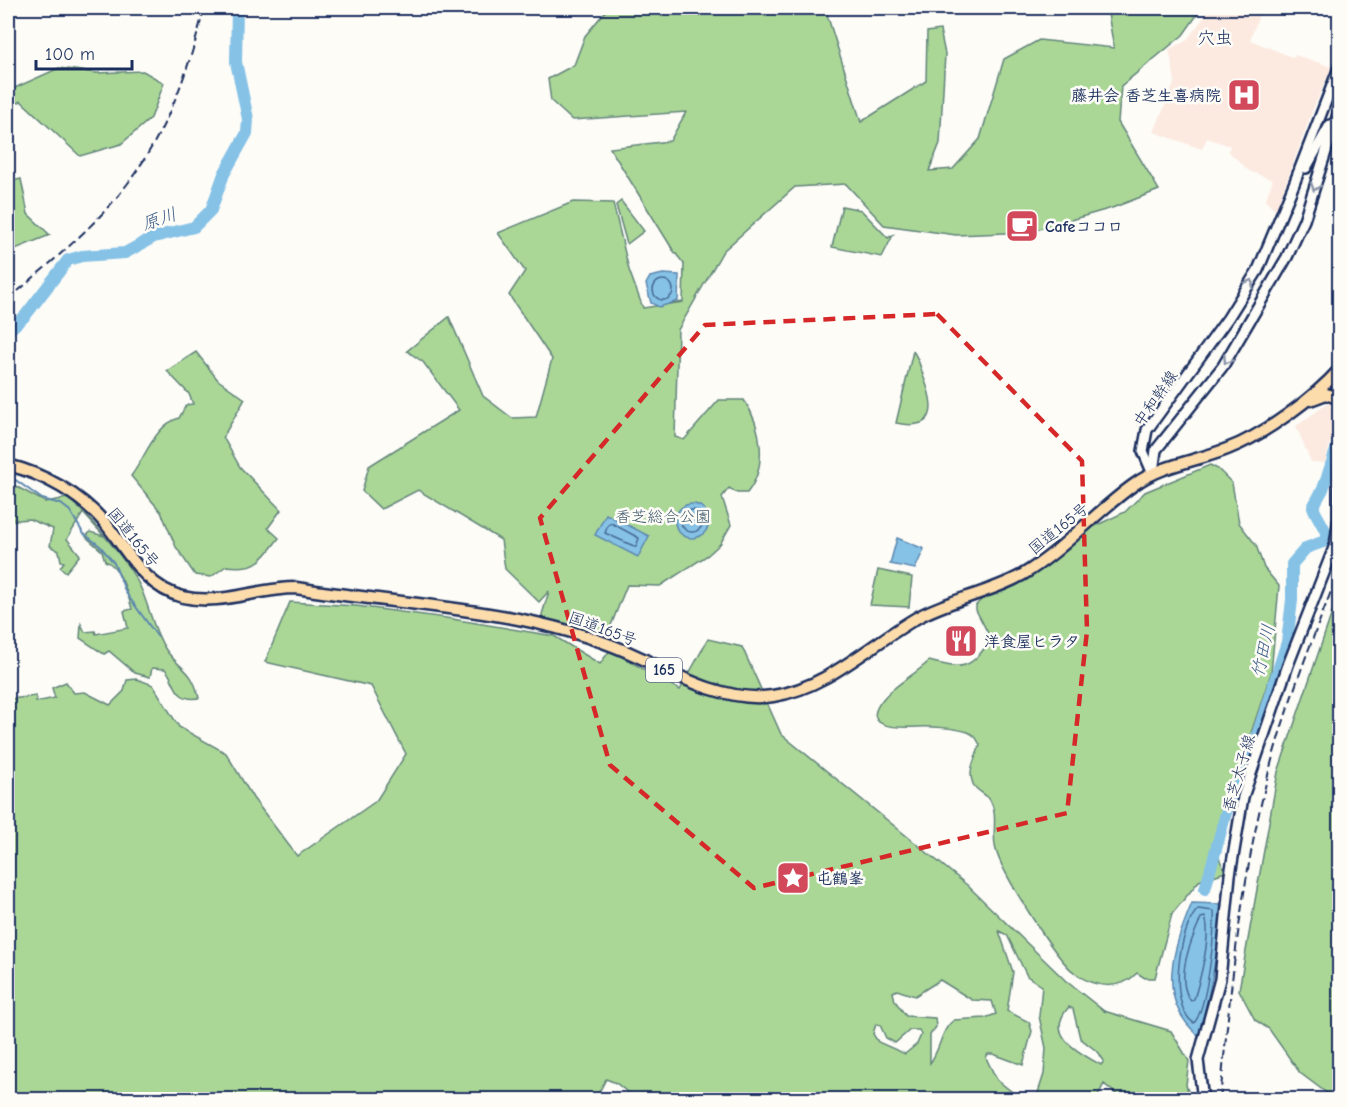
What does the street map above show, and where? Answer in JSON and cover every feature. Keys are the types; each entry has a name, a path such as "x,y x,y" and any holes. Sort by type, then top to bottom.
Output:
{"highway":[{"name":"国道165号","path":"1298,405 1340,361"},
{"name":"165","path":"1338,398 1331,378 1340,361"},
{"name":"165","path":"1331,378 1340,369"},
{"name":"国道165号","path":"8,465 38,475 73,493 104,522 144,575 153,583 181,597 210,601 276,588 296,588 521,618 601,641 706,687 770,697 804,688 922,615 1018,577 1042,563 1120,496 1153,474 1230,448 1298,405 1331,378"},
{"name":"国道165号","path":"1298,405 1318,396 1338,398"}],"main road":[{"name":"中和幹線","path":"1153,474 1143,451 1147,430 1215,337 1257,270 1294,184 1340,65"},
{"name":"中和幹線","path":"1153,474 1153,458 1156,450 1223,366 1287,257 1305,220 1339,110"},
{"path":"1294,184 1299,182 1339,110"},
{"name":"香芝太子線","path":"1203,1100 1198,1060 1220,979 1230,875 1243,797 1288,664 1335,545 1339,518 1340,463"}],"highlighted area":[{"path":"937,314 1082,461 1087,631 1067,813 754,888 610,765 540,518 705,325"}],"shaded area":[{"name":"藤井会 香芝生喜病院","path":"1211,8 1238,8 1259,15 1250,40 1294,58 1295,55 1332,67 1313,109 1276,210 1265,201 1273,180 1249,171 1228,151 1230,146 1207,138 1202,149 1154,132 1175,81 1169,49 1186,41"},
{"path":"1330,402 1334,430 1325,463 1311,462 1296,426"}],"green space":[{"name":"香芝総合公園","path":"608,8 825,8 861,122 926,81 927,32 940,30 945,54 940,143 929,171 953,169 980,139 1004,59 1039,40 1114,48 1107,8 1202,8 1183,35 1121,86 1118,122 1159,190 1112,208 1029,232 956,235 884,225 846,184 795,187 723,251 678,330 675,437 684,440 719,400 744,400 758,434 760,459 758,471 747,493 737,493 729,488 722,497 731,525 720,544 708,555 660,586 627,585 606,638 541,618 549,591 539,602 505,569 501,540 418,490 381,509 362,491 369,466 459,410 423,362 407,351 449,317 483,396 512,418 536,417 552,359 509,295 525,271 498,233 573,202 613,203 629,270 643,308 683,302 684,264 610,148 670,141 686,112 572,120 551,101 548,79 574,65 585,36"},
{"path":"59,68 97,73 143,71 164,83 151,118 121,144 80,156 21,101 8,108 8,91"},
{"path":"21,179 28,214 50,235 8,252 8,182"},
{"path":"621,201 644,231 627,244 616,205"},
{"path":"842,206 861,210 888,238 893,235 882,257 832,247"},
{"path":"913,351 928,389 931,408 926,420 919,424 909,425 896,423"},
{"path":"196,352 218,380 245,399 223,437 240,467 281,510 268,528 279,538 262,558 245,567 226,566 211,577 195,575 176,547 161,512 131,476 163,427 179,418 186,405 193,404 189,394 167,371"},
{"path":"1210,465 1218,469 1232,483 1239,523 1256,545 1264,568 1279,586 1271,673 1242,760 1217,853 1225,872 1199,881 1172,914 1155,978 1145,978 1137,973 1123,983 1098,984 1075,973 1055,952 1000,861 995,844 993,806 990,800 974,786 971,779 980,745 976,737 968,732 949,728 884,725 875,716 883,699 929,661 958,666 965,665 977,657 991,639 976,610 976,605 983,598 1047,564 1091,528 1125,512 1145,492"},
{"path":"8,482 45,502 68,498 83,513 67,539 80,555 66,572 60,567 64,562 61,561 59,551 50,546 53,529 29,519 8,521"},
{"path":"90,532 104,536 137,580 162,643 171,657 189,675 199,698 184,697 176,689 165,669 152,668 150,677 135,673 109,651 104,654 80,638 81,624 85,632 95,631 96,634 128,628 124,611 132,609 123,581 115,568 105,561 102,551 86,537"},
{"path":"878,570 912,577 909,607 870,605"},
{"path":"1339,592 1340,1099 1336,1100 1300,1073 1269,1029 1255,1020 1239,990 1278,772"},
{"path":"290,602 356,606 554,636 600,664 610,650 680,690 708,639 742,647 781,734 967,885 1066,981 1104,1011 1171,1031 1189,1061 1186,1085 1191,1099 1122,1099 1104,1084 1096,1099 1036,1099 1044,1074 1046,1048 1039,1016 1042,986 1027,976 1007,935 999,931 1013,972 1007,1011 1029,1022 1032,1031 1023,1065 993,1054 988,1054 986,1058 997,1080 1021,1099 636,1099 616,1083 606,1079 595,1100 8,1099 8,705 10,699 36,696 36,702 55,698 52,688 66,682 74,693 85,692 110,705 124,691 127,680 137,679 153,685 179,727 226,753 253,798 297,856 376,801 406,754 371,686 265,662","holes":["940,980 972,1000 992,1001 996,1014 985,1018 954,1020 946,1028 930,1063 930,1035 936,1027 935,1018 906,1016 895,1001 893,992 897,990 915,996","1069,1007 1073,1009 1080,1038 1099,1053 1104,1061 1101,1065 1083,1055 1067,1042 1060,1026 1062,1017","876,1024 880,1025 886,1038 895,1043 910,1030 919,1030 921,1035 917,1044 905,1054 878,1042 873,1034"]}],"water":[{"path":"663,274 679,275 678,301 659,307 651,303 646,284 650,277"},
{"path":"692,504 704,509 709,521 704,533 692,538 680,533 675,521 680,509"},
{"path":"606,514 649,536 638,557 595,535"},
{"path":"897,538 924,549 915,569 890,564"},
{"path":"1192,903 1221,904 1216,954 1199,1036 1185,1022 1172,990 1174,956"}],"waterway":[{"name":"原川","path":"8,331 25,316 68,260 82,256 125,253 154,237 194,227 211,210 224,174 247,133 248,119 236,62 237,8"},
{"name":"竹田川","path":"1205,889 1229,802 1247,767 1287,642 1292,600 1292,564 1306,548 1328,540 1313,507 1323,489 1340,438"},
{"path":"8,477 42,499 61,504 70,511 83,533 100,546 114,563 126,593 157,636"}],"railway":[{"path":"8,300 102,214 139,168 167,118 178,91 204,8"},
{"path":"1220,1100 1238,936 1251,855 1268,775 1292,697 1340,569"}],"place":[{"name":"藤井会 香芝生喜病院","path":"1244,95"},
{"name":"Cafeココロ","path":"1022,226"},
{"name":"洋食屋ヒラタ","path":"961,641"},
{"name":"屯鶴峯","path":"793,878"}],"district":[{"name":"穴虫","path":"1215,38"}]}
